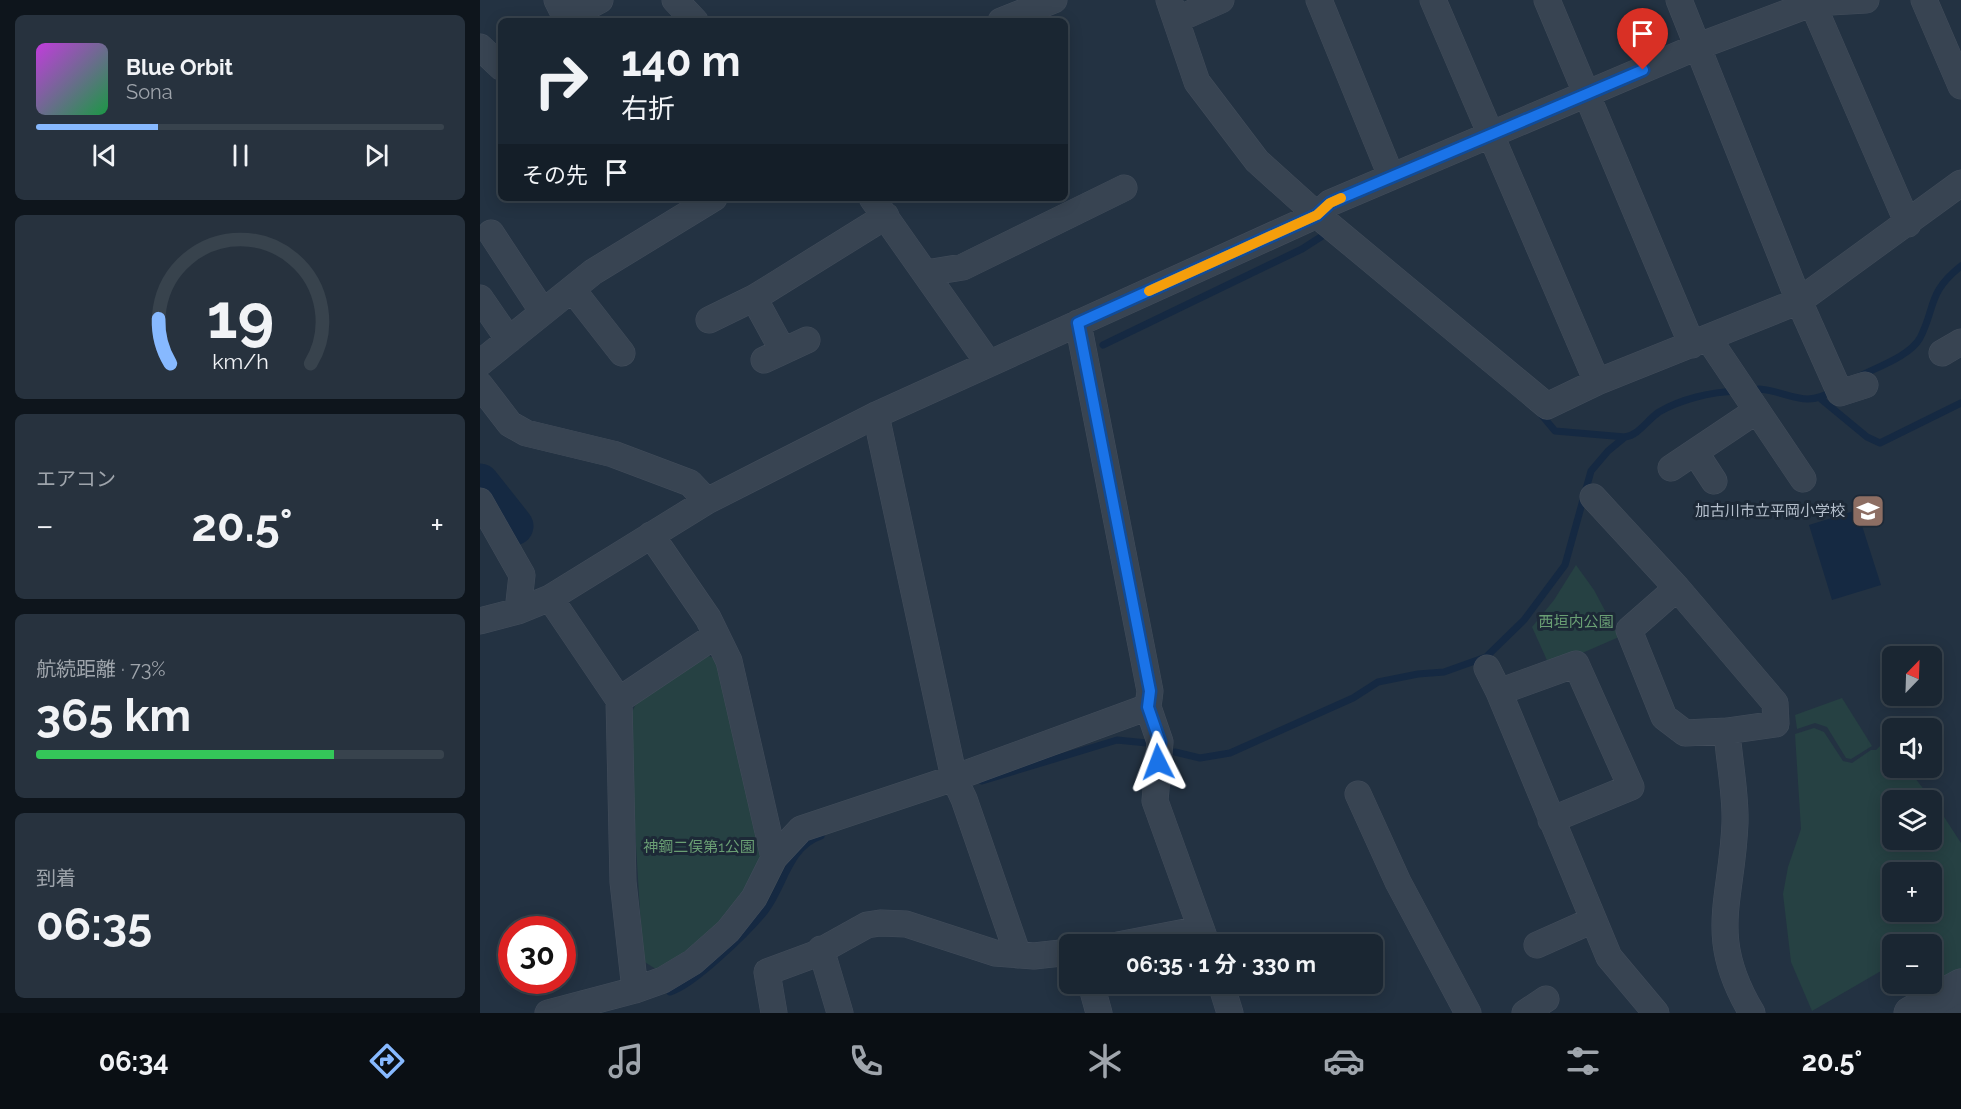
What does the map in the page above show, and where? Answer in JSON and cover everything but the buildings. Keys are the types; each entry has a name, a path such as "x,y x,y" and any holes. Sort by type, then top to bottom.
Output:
{"street":[{"path":"561,13 600,0"},
{"path":"675,0 692,18"},
{"path":"1009,18 1054,0"},
{"path":"1221,0 1172,10 1197,82 1257,161 1317,215 1547,406 1596,382 1799,301 1908,224 1961,183"},
{"path":"1319,0 1391,176"},
{"path":"1433,0 1596,382"},
{"path":"1548,0 1587,94 1700,341 1756,411 1803,479"},
{"path":"1679,0 1799,301 1840,393 1865,386"},
{"path":"480,621 518,611 550,598 707,501 876,415 1317,215 1330,203 1699,46 1812,2 1866,0"},
{"path":"1923,0 1961,86"},
{"path":"1812,2 1908,224"},
{"path":"480,46 498,64"},
{"path":"926,273 963,267 1092,190 1124,188"},
{"path":"480,363 593,272 709,201"},
{"path":"709,320 754,298 883,205 926,273 989,364"},
{"path":"492,233 543,312"},
{"path":"572,289 622,353"},
{"path":"480,298 509,340"},
{"path":"754,298 773,356 807,339"},
{"path":"1078,323 1150,691 1148,707 1160,742 1155,801 1203,934"},
{"path":"480,385 510,424 526,433 613,454 690,483 707,501"},
{"path":"1671,468 1756,411"},
{"path":"876,415 954,778 964,799 1018,955"},
{"path":"1695,452 1714,481"},
{"path":"1593,497 1613,533 1677,588 1775,703 1776,724 1685,734 1664,717 1629,630 1677,588"},
{"path":"480,501 522,575 518,611"},
{"path":"651,536 708,618 729,661 774,858"},
{"path":"550,598 618,700 622,882 635,990"},
{"path":"618,700 716,635"},
{"path":"1499,692 1576,664 1631,787 1551,820"},
{"path":"1487,668 1609,957 1656,1013"},
{"path":"548,1013 582,1009 663,980 693,962 728,931 754,898 774,858 801,829 954,778 1148,707"},
{"path":"1727,731 1735,822 1724,932 1728,961 1740,993 1752,1013"},
{"path":"1358,794 1398,882 1468,1013"},
{"path":"1537,945 1593,920"},
{"path":"774,1013 767,972 821,949 867,925 906,924 981,950 1034,956 1059,953"},
{"path":"821,949 840,1013"},
{"path":"1094,994 1099,1013"},
{"path":"1224,994 1230,1013"},
{"path":"1910,1013 1956,996"}],"green space":[{"name":"西垣内公園","path":"1576,565 1594,590 1619,637 1550,667 1532,627 1554,600"},
{"name":"神鋼二俣第1公園","path":"706,655 723,661 753,801 762,863 755,879 733,910 704,938 659,971 643,961 633,796 625,726 638,700"},
{"path":"1842,698 1872,746 1851,759 1846,758 1827,727 1815,723 1797,729 1795,715"},
{"path":"1814,728 1824,732 1843,761 1852,763 1871,750 1876,750 1882,744 1882,778 1915,778 1924,790 1882,790 1882,850 1942,850 1942,814 1961,843 1961,974 1947,981 1942,972 1942,934 1882,934 1882,970 1812,1011 1791,962 1783,894 1788,867 1801,829 1795,734"}],"water":[{"path":"1857,510 1881,585 1832,600 1809,525"}],"waterway":[{"path":"1103,345 1302,249 1327,233 1330,236"},
{"path":"1860,376 1901,356 1915,344 1925,327 1937,292 1961,266"},
{"path":"1759,389 1805,399 1814,399 1832,391"},
{"path":"1540,413 1555,431 1625,437 1639,430 1659,412 1677,403 1707,395 1737,391"},
{"path":"1821,399 1867,437 1880,443 1961,403"},
{"path":"1175,752 1200,758 1230,753 1353,698 1378,682 1418,674 1444,672 1486,657 1524,620 1565,565 1591,471 1608,451 1625,437"},
{"path":"480,483 514,526"},
{"path":"982,781 1117,740 1147,743"},
{"path":"670,992 680,988 706,969 747,931 772,901 801,849 810,841 821,836"}],"slow traffic":[{"path":"1149,291 1317,215 1330,203 1341,198"}],"place":[{"name":"加古川市立平岡小学校","path":"1868,511"}],"route":[{"path":"1158,762 1160,742 1148,707 1150,691 1078,323 1317,215 1330,203 1643,70"}]}
